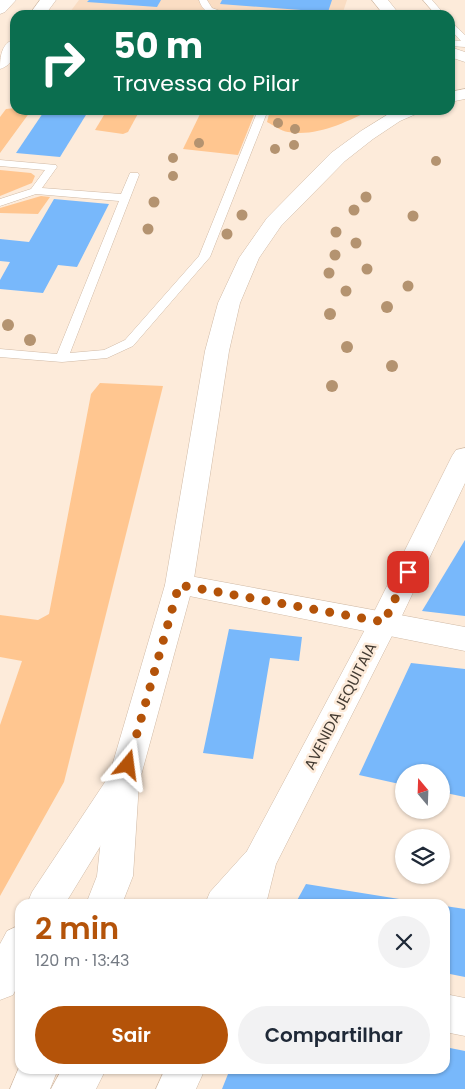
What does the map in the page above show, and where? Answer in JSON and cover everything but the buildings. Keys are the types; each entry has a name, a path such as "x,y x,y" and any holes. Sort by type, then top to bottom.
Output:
{"main road":[{"path":"0,9 8,0"},
{"path":"380,0 388,10"},
{"path":"0,64 10,51"},
{"path":"106,899 115,876 123,783 179,585 217,351 229,302 249,258 274,222 338,157 367,135 401,115"},
{"name":"AVENIDA JEQUITAIA","path":"249,899 260,862 384,622 465,456"},
{"path":"179,585 384,622 465,639"},
{"path":"48,899 123,783"},
{"path":"227,899 260,862"},
{"path":"0,982 15,953"},
{"path":"450,1014 465,1017"},
{"path":"30,1089 36,1074"},
{"path":"71,1089 82,1074"},
{"path":"176,1089 183,1074"}],"lane":[{"path":"427,0 436,10"},
{"path":"455,30 465,42"},
{"path":"0,353 62,358 107,354 129,344 204,256 261,115"},
{"path":"0,163 52,167 34,191"},
{"path":"62,358 134,175"},
{"path":"0,203 34,191 125,198"}],"shaded area":[{"path":"79,0 347,0 344,10 72,10"},
{"path":"6,109 10,109 10,115 28,115 0,153 0,117"},
{"path":"104,115 137,115 128,132 123,134 95,130"},
{"path":"200,115 254,115 238,155 183,149"},
{"path":"269,115 360,115 331,127 299,133 285,131 267,122"},
{"path":"0,170 31,173 35,176 32,183 0,196"},
{"path":"41,196 50,197 38,214 0,213 0,208"},
{"path":"100,383 163,386 64,782 0,896 0,725 22,661 0,657 0,615 38,620 49,614 91,394"}],"route":[{"path":"128,765 179,585 384,622 408,572"}]}
